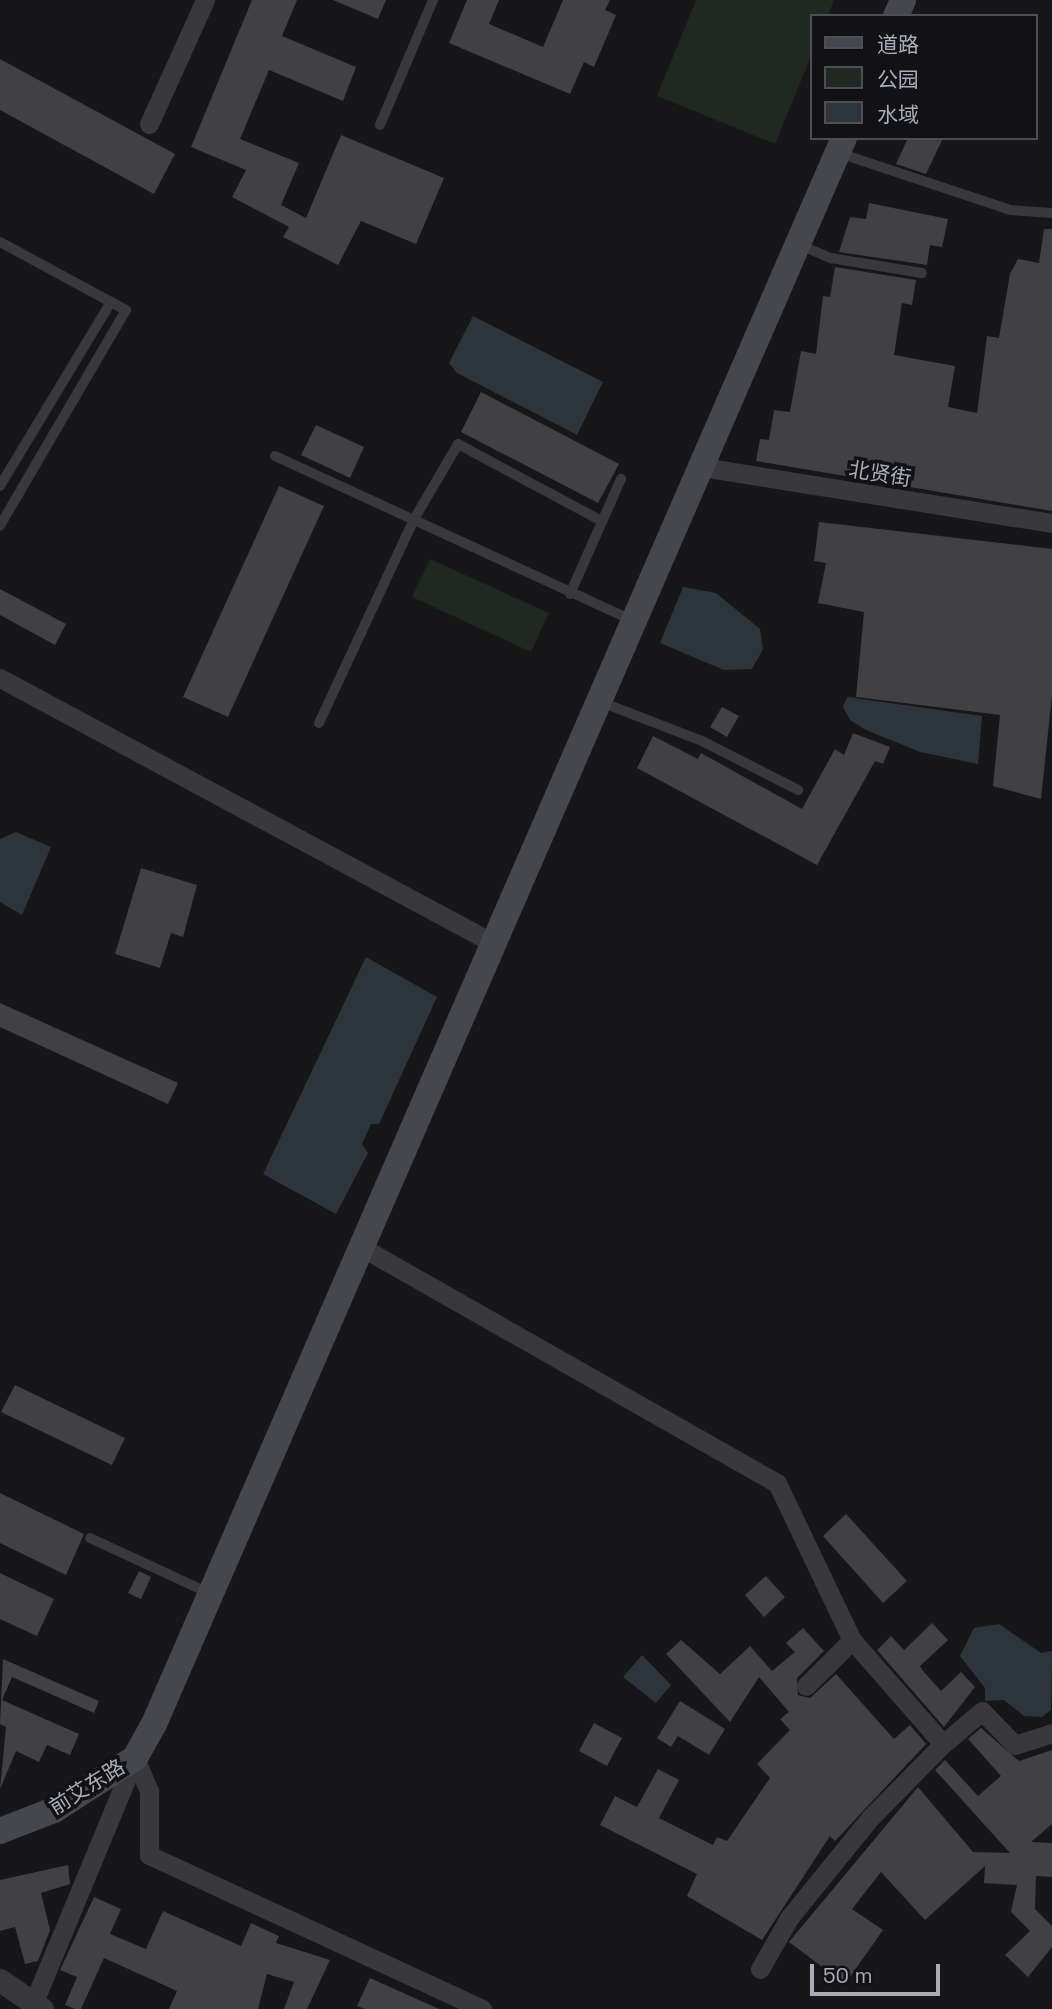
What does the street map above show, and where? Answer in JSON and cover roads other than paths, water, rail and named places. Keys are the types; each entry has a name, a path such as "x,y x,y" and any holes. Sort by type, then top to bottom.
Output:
{"main road":[{"path":"135,1758 212,1594 841,145"},
{"name":"前艾东路","path":"0,1831 54,1810 135,1758"}],"street":[{"path":"149,124 205,0"},
{"name":"北贤街","path":"702,467 1052,523"},
{"path":"0,678 494,943"},
{"path":"363,1248 777,1483 852,1640 943,1744"},
{"path":"806,1686 852,1640"},
{"path":"760,1969 789,1918 870,1818 943,1744 982,1711 1015,1745 1052,1733"},
{"path":"0,1980 35,2007 135,1758"},
{"path":"135,1758 149,1791 149,1855 482,2009"}],"lane":[{"path":"380,125 433,0"},
{"path":"841,145 1010,210 1052,213"},
{"path":"0,242 126,310 0,526"},
{"path":"799,244 831,258 922,273"},
{"path":"0,486 111,302"},
{"path":"319,723 413,521 458,444 600,520"},
{"path":"275,456 570,594 634,621"},
{"path":"570,594 600,520 621,479"},
{"path":"599,701 702,741 798,790"},
{"path":"90,1538 212,1594"}],"water":[{"path":"473,316 603,382 577,435 457,373 449,363"},
{"path":"683,587 716,593 760,629 763,649 752,669 724,670 660,643"},
{"path":"847,697 982,716 978,764 920,752 866,730 850,720 843,707"},
{"path":"16,832 51,847 22,915 0,902 0,839"},
{"path":"366,957 437,997 379,1124 371,1124 362,1144 368,1153 336,1214 263,1174"},
{"path":"999,1624 1041,1653 1052,1651 1051,1710 1042,1717 1024,1716 1004,1700 985,1701 985,1688 960,1656 974,1628"},
{"path":"642,1655 671,1685 656,1703 623,1677"}]}
